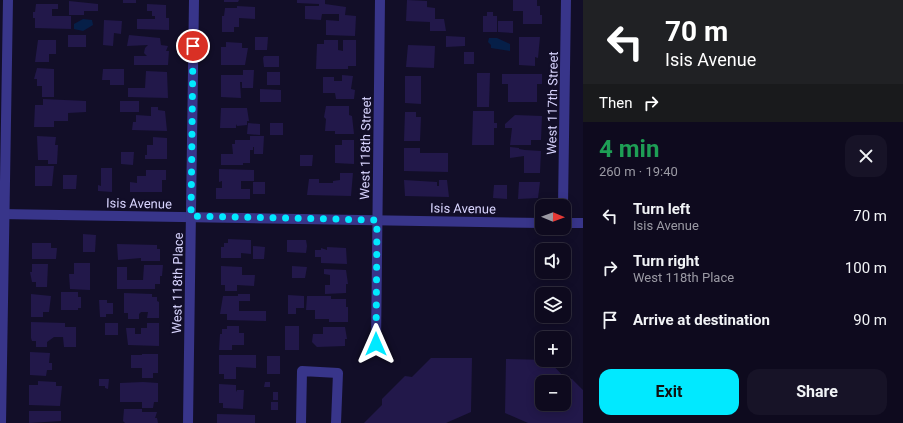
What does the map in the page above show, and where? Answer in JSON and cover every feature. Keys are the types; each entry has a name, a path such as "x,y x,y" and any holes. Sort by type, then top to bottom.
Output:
{"street":[{"path":"1,423 2,214 8,0"},
{"name":"West 118th Place","path":"188,423 194,0"},
{"name":"West 118th Street","path":"376,344 380,0"},
{"name":"West 117th Street","path":"563,199 566,0"},
{"name":"Isis Avenue","path":"2,214 535,223"},
{"path":"571,223 583,223"},
{"path":"301,423 302,371 338,373 336,423"}],"water":[{"path":"83,19 92,20 93,25 83,31 74,29 74,24"},
{"path":"489,38 497,38 510,44 510,51 491,48 491,45 488,42"}],"building":[{"path":"123,0 136,0 136,3 123,3"},
{"path":"224,0 239,0 238,2 224,2"},
{"path":"297,0 325,0 325,4 346,7 345,15 356,16 355,36 326,35 326,20 339,21 339,14 322,14 321,20 305,19 305,6 319,6 319,4 297,3"},
{"path":"407,0 427,1 427,7 435,8 435,19 444,19 446,31 430,31 430,22 406,21"},
{"path":"513,0 537,0 537,6 540,6 540,15 542,15 542,24 523,24 523,11 513,11"},
{"path":"69,1 98,4 98,11 84,11 84,15 69,15"},
{"path":"36,4 58,4 58,9 52,9 52,16 71,16 71,29 35,28 35,18 33,18 33,12 35,12"},
{"path":"147,4 166,5 166,18 169,18 169,30 137,29 137,19 155,19 155,16 152,16 152,11 147,11"},
{"path":"237,6 255,7 255,19 239,18 239,27 234,27 234,32 222,32 222,16 224,16 225,8 237,8"},
{"path":"487,12 493,12 493,16 497,16 497,32 483,32 483,16 487,16"},
{"path":"104,20 122,21 121,34 114,33 113,46 103,45"},
{"path":"498,21 513,21 513,33 498,32"},
{"path":"68,35 86,35 86,47 68,47"},
{"path":"129,35 160,38 161,45 168,46 166,51 169,51 168,65 134,65 134,56 147,56 144,53 145,48 148,45 127,46"},
{"path":"446,36 465,37 465,46 446,47"},
{"path":"255,37 268,37 267,50 255,50"},
{"path":"519,37 540,37 538,58 535,57 535,66 519,65"},
{"path":"38,40 56,40 56,54 49,54 49,62 35,62"},
{"path":"324,40 338,40 338,50 343,51 343,40 356,40 356,66 348,66 348,69 316,69 317,44 324,44"},
{"path":"226,42 242,43 242,48 248,48 245,65 221,65 221,47 226,47"},
{"path":"408,45 435,46 434,68 406,67"},
{"path":"464,52 474,52 474,64 464,64"},
{"path":"264,56 279,56 279,67 264,67"},
{"path":"37,68 54,69 54,97 42,97 42,86 37,86 37,79 34,79"},
{"path":"103,69 124,69 124,85 110,85 110,80 102,80"},
{"path":"243,70 254,70 253,88 242,88 242,82 240,82 241,98 221,97 221,75 243,75"},
{"path":"146,71 167,72 168,98 128,97 128,88 145,88"},
{"path":"267,72 280,72 280,85 267,85"},
{"path":"477,73 490,73 489,107 477,107"},
{"path":"502,74 542,74 542,84 537,84 537,102 508,102 508,84 502,84"},
{"path":"342,75 353,76 351,89 355,90 354,99 336,99 335,93 323,93 323,77 334,77 334,81 342,81"},
{"path":"405,76 421,76 421,104 405,103"},
{"path":"260,89 281,90 281,102 260,102"},
{"path":"43,99 86,101 86,112 68,113 68,121 54,121 54,127 34,127 35,105 43,105"},
{"path":"120,101 139,101 139,112 120,112"},
{"path":"326,106 349,106 349,115 352,116 354,134 335,134 335,131 325,131 326,119 324,117"},
{"path":"151,107 158,107 158,110 165,111 167,131 132,130 133,122 136,122 136,115 151,116"},
{"path":"221,108 247,108 249,121 247,121 247,125 237,126 236,124 236,128 220,128"},
{"path":"473,111 494,111 494,123 497,123 497,128 494,128 494,145 472,145"},
{"path":"405,112 416,112 416,117 421,117 420,141 404,141"},
{"path":"515,115 542,116 541,140 531,140 531,145 510,145 512,128 505,128 505,124"},
{"path":"248,123 260,124 260,135 247,134"},
{"path":"270,123 283,123 283,135 270,135"},
{"path":"37,136 56,137 55,145 58,145 57,164 48,164 48,160 38,160"},
{"path":"250,136 264,136 263,154 254,154 253,147 253,150 250,150 250,163 243,163 243,165 221,165 221,154 233,154 232,144 235,144 235,140 250,140"},
{"path":"153,137 167,138 167,159 145,159 145,155 147,155 147,145 153,145"},
{"path":"342,140 354,140 354,164 335,163 335,145 342,145"},
{"path":"510,147 541,151 540,173 524,173 524,156 510,158"},
{"path":"404,148 420,148 420,153 448,153 448,172 404,171"},
{"path":"121,152 134,152 133,165 121,164"},
{"path":"300,155 313,155 312,166 300,166"},
{"path":"35,166 54,166 52,186 35,186"},
{"path":"101,168 112,168 112,192 98,191 98,185 101,186"},
{"path":"219,169 254,170 254,181 241,181 241,189 250,189 250,199 216,199 216,188 222,188 222,181 219,182"},
{"path":"146,170 166,170 166,180 162,180 162,192 130,192 130,182 137,183 137,176 146,176"},
{"path":"340,173 353,173 351,196 307,195 309,179 319,179 319,183 333,183 333,181 340,180"},
{"path":"63,175 77,175 76,189 63,189"},
{"path":"404,180 437,182 437,186 439,186 439,180 447,180 449,197 405,196"},
{"path":"253,182 265,182 265,194 253,194"},
{"path":"519,182 540,182 538,198 518,199"},
{"path":"494,185 507,185 507,199 493,198"},
{"path":"83,234 96,235 95,252 83,252"},
{"path":"228,239 251,240 251,254 241,253 241,258 221,258 221,247 224,247 224,243 228,243"},
{"path":"287,240 306,240 306,253 287,252"},
{"path":"32,243 51,243 51,248 57,248 56,259 32,259"},
{"path":"117,244 157,245 157,249 160,249 160,261 141,261 141,258 118,260"},
{"path":"253,246 265,247 264,259 253,259"},
{"path":"327,247 346,248 347,264 321,263 321,257 315,257 315,250 321,250 321,248 327,250"},
{"path":"74,263 90,263 90,290 70,289 69,274 74,274"},
{"path":"32,264 48,264 47,287 36,287 36,282 32,282 30,272 32,272"},
{"path":"144,265 163,265 162,276 160,276 160,284 155,284 155,289 117,289 117,267 127,267 127,280 143,280"},
{"path":"221,266 242,267 242,275 255,275 254,286 237,285 237,291 225,291 225,285 221,285"},
{"path":"292,266 307,267 305,278 292,278"},
{"path":"324,269 346,270 348,284 346,284 346,293 325,294 325,285 330,285 330,275 324,274"},
{"path":"61,292 78,292 78,297 81,297 81,308 78,308 78,310 61,310"},
{"path":"124,293 152,294 152,297 157,297 157,301 159,302 159,318 147,318 148,312 141,312 139,314 139,319 128,319 128,313 124,313"},
{"path":"31,294 51,296 49,312 43,312 43,317 31,317"},
{"path":"238,294 250,294 250,301 239,301 239,311 266,311 266,321 227,320 227,314 220,314 223,296 238,296"},
{"path":"288,295 304,296 304,308 296,308 296,314 288,314"},
{"path":"307,296 331,296 331,299 346,299 346,307 348,307 348,322 329,322 329,319 315,319 315,310 306,310"},
{"path":"99,300 107,300 107,303 113,303 113,314 106,314 106,317 100,317"},
{"path":"31,322 65,323 65,327 76,327 76,347 64,347 63,337 54,337 47,342 47,347 36,347 36,341 32,341 31,338"},
{"path":"105,323 118,323 118,335 105,335"},
{"path":"147,323 159,323 159,346 128,345 126,328 135,328 135,334 141,334 141,328 147,328"},
{"path":"227,326 239,326 239,333 244,333 244,345 232,345 232,350 219,350 220,334 222,334 222,329 227,329"},
{"path":"285,326 299,326 299,350 285,350"},
{"path":"323,327 345,327 347,339 345,339 345,346 317,347 312,342 313,334 323,334"},
{"path":"30,352 50,353 49,363 52,363 52,370 47,370 46,376 30,375"},
{"path":"158,354 158,373 153,373 153,378 142,378 142,368 131,368 131,355"},
{"path":"219,355 256,355 256,368 236,367 236,379 224,379 224,374 219,374"},
{"path":"267,356 280,356 280,374 267,374"},
{"path":"431,358 472,358 471,412 446,423 364,423 382,405 382,399 405,376 412,377"},
{"path":"506,359 535,360 535,367 555,367 562,375 535,375 535,411 571,411 571,379 583,390 583,423 528,423 505,413"},
{"path":"99,379 109,379 108,389 105,388 105,386 99,386"},
{"path":"38,381 56,382 56,386 62,386 60,406 29,405 29,385 38,385"},
{"path":"265,382 270,382 270,387 264,387"},
{"path":"120,383 158,383 158,402 154,402 153,408 142,408 142,402 120,402"},
{"path":"219,384 236,385 236,392 237,390 244,390 243,409 223,408 223,403 219,403"},
{"path":"273,392 278,392 278,400 273,400"},
{"path":"271,402 278,402 278,410 271,410"},
{"path":"124,409 142,409 142,412 157,412 155,418 157,418 158,423 125,423 123,421"},
{"path":"29,411 61,411 61,421 29,423"},
{"path":"217,414 255,415 255,423 217,423"}],"route":[{"path":"193,46 191,216 377,220 376,344"}]}
